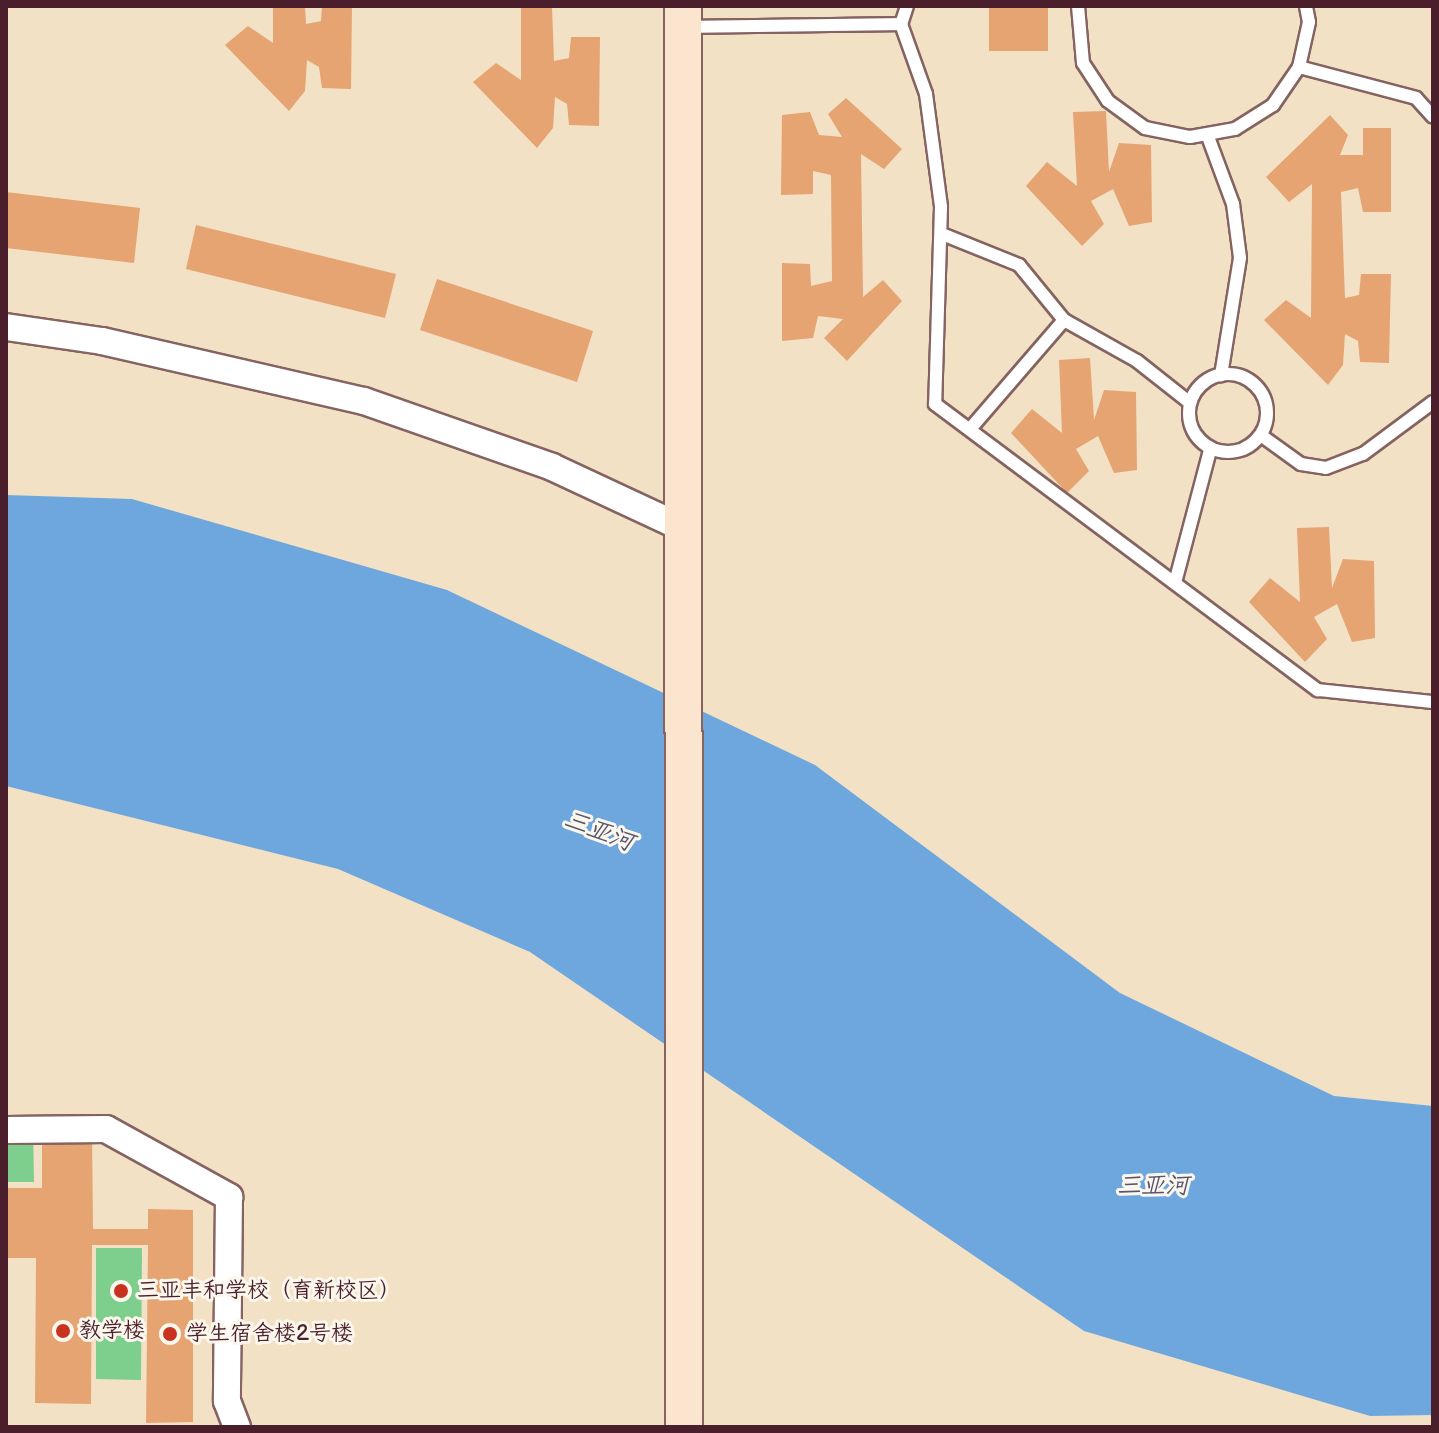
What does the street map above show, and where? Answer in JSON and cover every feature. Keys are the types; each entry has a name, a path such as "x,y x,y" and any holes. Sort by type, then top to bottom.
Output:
{"street":[{"path":"683,16 684,1427"},
{"path":"6,327 102,341 364,401 552,467 683,528"},
{"path":"6,1130 106,1129 229,1197 227,1401 237,1427"}],"lane":[{"path":"907,6 901,24 926,94 942,234 935,404 1176,579 1318,690 1433,702"},
{"path":"1078,6 1083,63 1108,101 1145,128 1190,137 1235,129 1273,105 1299,67 1309,22 1306,6"},
{"path":"683,16 901,24"},
{"path":"1299,67 1416,98 1433,117"},
{"path":"1207,134 1233,204 1240,258 1221,375"},
{"path":"942,234 1019,265 1064,320 1137,361 1189,402"},
{"path":"970,429 1064,320"},
{"path":"1232,372 1257,384 1269,409 1262,436 1238,453 1210,450 1191,430 1189,402 1205,379 1221,375 1232,372"},
{"path":"1262,436 1301,464 1326,468 1363,454 1433,402"},
{"path":"1176,579 1210,450"}],"green space":[{"path":"33,1127 34,1182 6,1182 6,1128"},
{"path":"96,1248 142,1248 141,1380 96,1379"}],"water":[{"name":"三亚河","path":"6,495 132,499 447,590 815,765 1120,993 1334,1096 1433,1106 1433,1415 1370,1416 1084,1331 530,952 338,869 6,786"}],"building":[{"path":"273,6 305,6 306,24 321,21 322,6 352,6 351,89 322,88 319,67 307,60 305,91 289,111 225,45 248,26 273,43"},
{"path":"521,6 552,6 554,61 569,58 571,37 600,37 599,126 569,125 567,104 555,97 553,128 537,148 473,82 496,63 521,80"},
{"path":"989,6 1048,6 1048,51 989,51"},
{"path":"846,98 902,149 884,169 861,154 863,297 883,280 902,301 847,361 824,338 843,319 818,316 813,338 782,341 782,263 810,264 811,286 832,281 831,175 813,171 813,194 781,195 782,115 810,112 819,135 842,137 828,114"},
{"path":"1106,111 1109,172 1119,143 1151,145 1152,222 1129,226 1113,189 1091,201 1104,224 1082,246 1026,186 1047,162 1077,186 1073,112"},
{"path":"1330,115 1348,135 1340,155 1363,155 1363,128 1391,128 1391,212 1363,212 1358,188 1341,192 1345,298 1359,295 1361,274 1391,274 1389,363 1360,362 1358,341 1345,334 1343,365 1328,385 1264,320 1286,300 1311,318 1312,184 1289,202 1266,177"},
{"path":"6,192 140,208 134,263 6,248"},
{"path":"196,225 396,274 385,318 186,269"},
{"path":"437,279 593,331 577,382 420,330"},
{"path":"1090,358 1094,420 1104,390 1136,392 1137,470 1114,473 1098,436 1076,449 1089,471 1067,493 1011,433 1032,409 1062,433 1059,360"},
{"path":"1329,527 1332,588 1343,559 1374,561 1375,638 1352,642 1337,604 1314,617 1327,639 1305,662 1249,602 1270,578 1300,602 1297,528"},
{"name":"教学楼","path":"42,1131 92,1131 93,1229 148,1229 148,1209 193,1210 193,1422 146,1423 148,1245 92,1245 91,1404 35,1403 36,1258 6,1258 6,1188 42,1188"}],"place":[{"name":"三亚丰和学校（育新校区）","path":"121,1291"},
{"name":"教学楼","path":"63,1331"},
{"name":"学生宿舍楼2号楼","path":"170,1334"}]}
